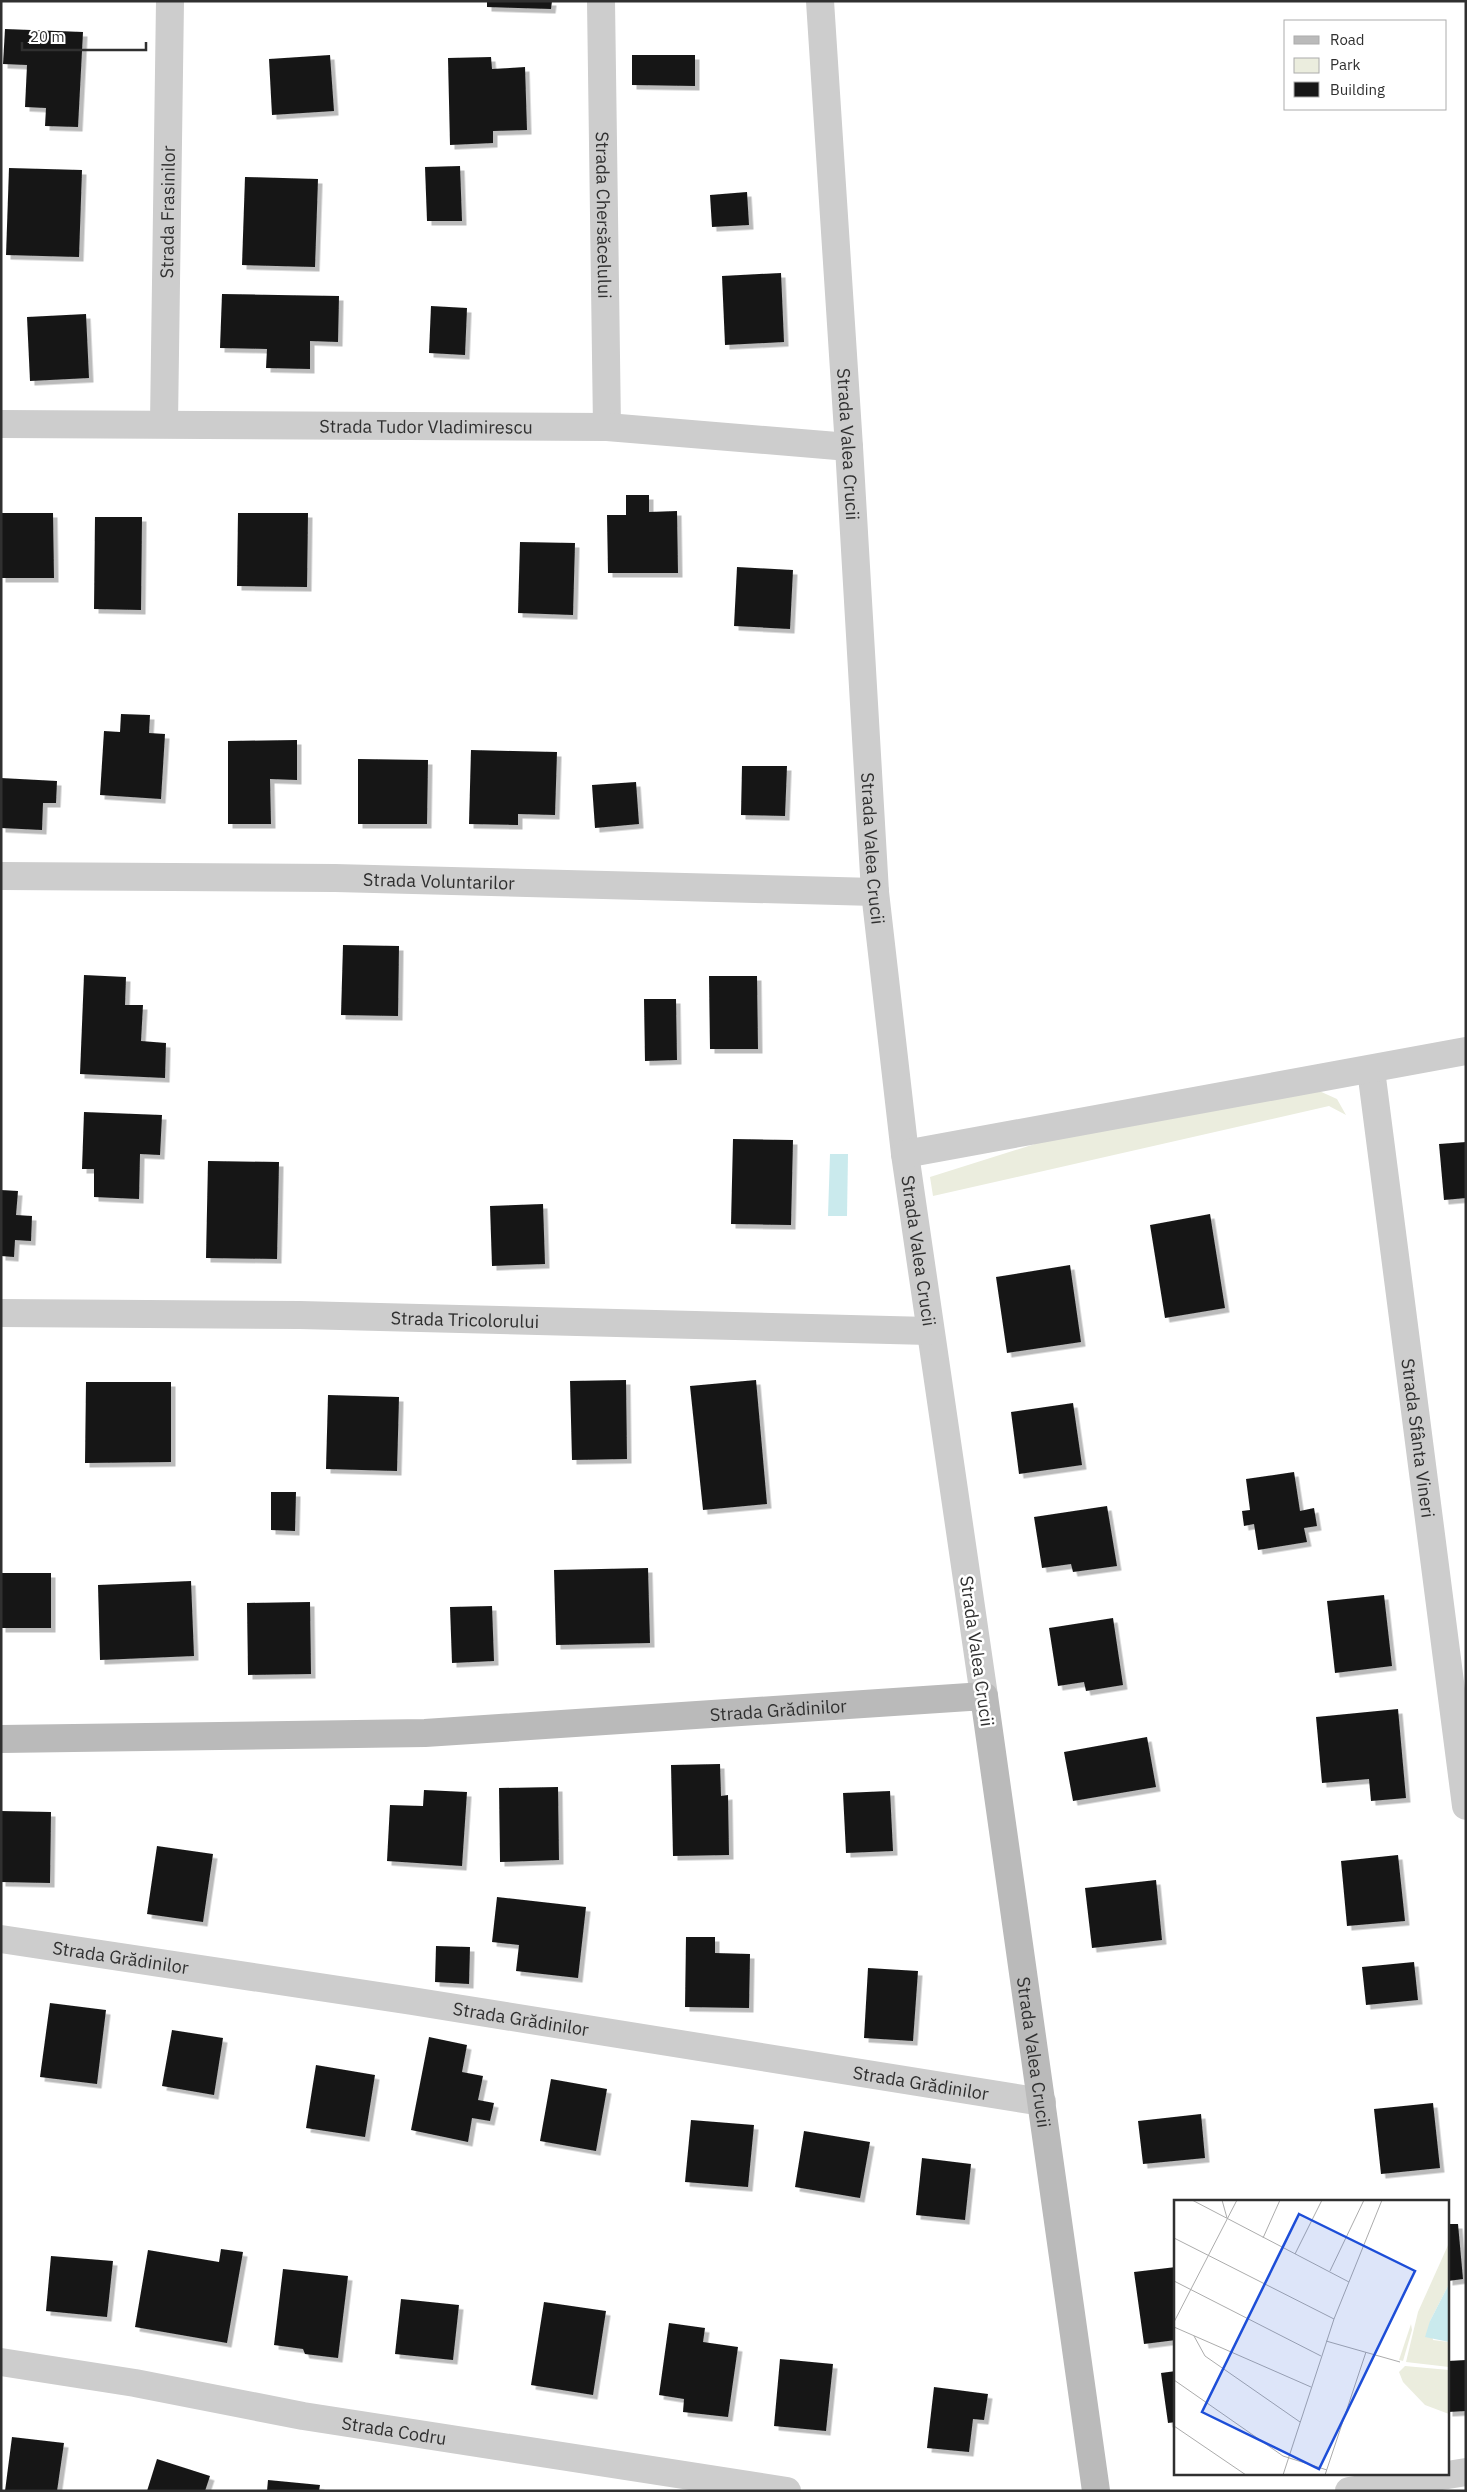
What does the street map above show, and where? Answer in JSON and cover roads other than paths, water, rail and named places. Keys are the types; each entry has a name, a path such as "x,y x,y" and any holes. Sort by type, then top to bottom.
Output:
{"street":[{"name":"Strada Frasinilor","path":"164,423 170,1"},
{"name":"Strada Chersăcelului","path":"601,1 607,427"},
{"name":"Strada Valea Crucii","path":"820,1 875,892 904,1154 984,1696 1096,2491"},
{"name":"Strada Tudor Vladimirescu","path":"1,424 164,423 607,427 849,447"},
{"name":"Strada Voluntarilor","path":"1,876 335,878 875,892"},
{"path":"904,1154 1371,1070 1466,1051"},
{"name":"Strada Sfânta Vineri","path":"1371,1070 1466,1806"},
{"name":"Strada Tricolorului","path":"1,1313 300,1315 929,1331"},
{"name":"Strada Grădinilor","path":"1,1739 425,1732 984,1696"},
{"name":"Strada Grădinilor","path":"1,1939 412,2001 1042,2102"},
{"name":"Strada Codru","path":"1,2362 135,2383 303,2416 787,2491"},
{"path":"1349,2491 1466,2472"}],"water":[{"path":"830,1154 848,1154 847,1216 828,1216"}]}
